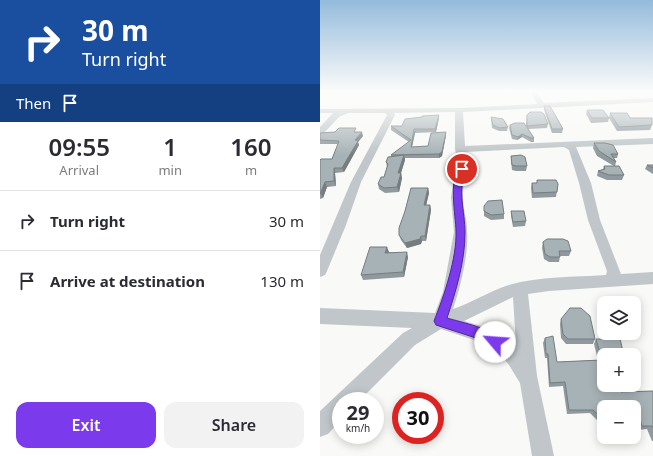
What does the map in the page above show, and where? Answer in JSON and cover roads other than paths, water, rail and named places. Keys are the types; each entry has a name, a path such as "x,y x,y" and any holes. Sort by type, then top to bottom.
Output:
{"street":[{"path":"320,132 336,115 343,112"},
{"path":"320,271 340,225 356,182 370,151 390,115 389,112"},
{"path":"440,321 451,292 460,244 461,232 457,205 458,178 462,169 459,112"},
{"path":"460,149 653,141"},
{"path":"567,145 573,149 585,184 594,220 614,271 614,281"},
{"path":"354,392 409,339 440,321 520,289 653,278"},
{"path":"520,289 529,381 543,456"},
{"path":"320,316 440,321 482,334 507,349 516,358 529,381"},
{"path":"320,426 332,414"}]}
